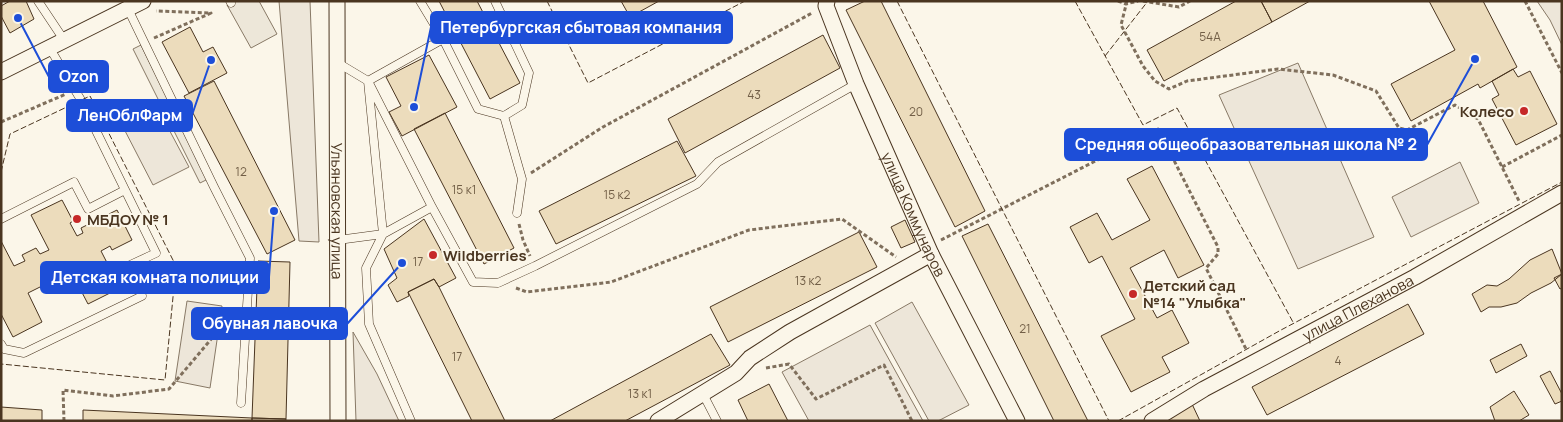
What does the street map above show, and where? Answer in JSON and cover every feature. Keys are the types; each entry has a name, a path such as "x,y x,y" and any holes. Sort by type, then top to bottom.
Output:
{"street":[{"path":"1,72 143,1"},
{"name":"Ульяновская улица","path":"338,1 338,421"},
{"name":"улица Коммунаров","path":"826,4 856,84 929,250 1017,421"},
{"name":"улица Плеханова","path":"1152,421 1204,389 1415,277 1525,212 1562,193"},
{"path":"658,421 736,373 750,358 790,332 929,250"}],"lane":[{"path":"38,1 64,40"},
{"path":"420,1 443,39 478,109 504,116 522,106 529,73 494,1"},
{"path":"128,9 250,258 241,403"},
{"path":"368,81 443,39"},
{"path":"1,344 4,349 24,353 142,296 128,266 156,253 76,90 49,47"},
{"path":"338,63 368,81 432,207 473,282 498,282 536,266 697,184 718,162 856,84"},
{"path":"368,81 384,234 366,268 369,324 411,421"},
{"path":"504,116 522,179 517,213"},
{"path":"1,219 74,182 88,209 125,190"},
{"path":"338,240 384,234 432,207"},
{"path":"703,394 717,421"}],"path":[{"path":"1118,1 1126,3 1138,1"},
{"path":"1143,1 1179,7 1190,1"},
{"path":"1525,1 1562,73"},
{"path":"1126,3 1121,25 1144,66 1155,81 1168,89 1187,82 1278,69 1332,75 1376,91 1399,128 1407,130 1455,104 1478,119 1525,212"},
{"path":"522,179 603,127 826,4"},
{"path":"128,9 211,13 144,43"},
{"path":"1,122 76,90"},
{"path":"929,250 1158,129 1218,247 1218,254 1206,268 1247,350 1255,362"},
{"path":"1502,167 1562,135"},
{"path":"517,213 523,240 536,266"},
{"path":"498,282 527,292 611,282 749,230 842,219 900,260"},
{"path":"64,421 63,390 113,396 170,389 247,298"},
{"path":"762,369 789,364 816,399 884,364 912,421"}],"shaded area":[{"path":"234,1 259,1 277,34 251,48 227,5"},
{"path":"279,1 310,1 319,242 299,241"},
{"path":"1537,1 1562,1 1562,45 1550,20"},
{"path":"141,45 208,179 200,183 133,49"},
{"path":"1298,63 1374,237 1298,269 1219,95"},
{"path":"157,107 189,167 153,185 122,125"},
{"path":"1460,162 1479,203 1411,237 1392,197"},
{"path":"187,301 222,306 210,388 175,381"},
{"path":"912,302 969,405 938,421 929,421 875,323"},
{"path":"870,325 923,421 809,421 782,372"},
{"path":"353,332 377,374 399,421 356,421"}],"building":[{"path":"10,1 26,1 34,19 10,33 1,16 1,6"},
{"path":"439,1 477,1 520,83 490,99"},
{"path":"621,1 659,1 630,17"},
{"path":"865,1 881,1 985,211 955,227 846,10"},
{"path":"1236,1 1261,1 1272,22 1164,81 1147,50"},
{"path":"1261,1 1310,1 1272,22"},
{"path":"1429,1 1483,1 1517,67 1480,88 1478,84 1411,121 1391,84 1455,50"},
{"path":"190,27 203,52 213,47 227,73 189,93 162,42"},
{"path":"823,35 840,68 685,153 668,119"},
{"path":"429,55 457,107 402,136 389,112 401,106 386,77"},
{"name":"Колесо","path":"1513,69 1518,77 1530,71 1557,124 1516,145 1492,99 1499,95 1492,81"},
{"path":"214,81 295,240 267,254 184,96"},
{"path":"445,113 514,248 484,264 414,129"},
{"path":"677,141 696,176 556,244 539,211"},
{"name":"Детский сад №14 \"Улыбка\"","path":"1152,166 1204,265 1178,278 1164,250 1130,268 1157,318 1172,310 1189,343 1162,357 1170,372 1131,392 1101,336 1135,319 1102,256 1089,263 1070,227 1097,213 1112,240 1150,220 1127,179"},
{"path":"62,200 73,221 70,223 77,236 83,233 81,228 117,210 132,240 112,250 110,246 101,251 120,288 88,304 76,281 81,279 76,269 28,293 42,322 13,337 1,314 1,241 14,266 25,261 22,255 36,248 40,254 49,250 31,215"},
{"path":"424,219 456,278 439,287 434,279 408,292 409,296 397,302 388,285 397,278 384,249"},
{"path":"905,220 915,242 901,248 891,227"},
{"path":"988,224 1088,421 1054,421 962,236"},
{"path":"859,232 877,267 728,342 710,307"},
{"path":"1552,249 1562,274 1551,283 1531,293 1517,303 1501,307 1489,307 1481,312 1472,294 1487,285 1497,286 1509,279 1530,260"},
{"path":"258,261 290,262 286,419 252,418"},
{"path":"1562,274 1562,288 1560,289 1554,278"},
{"path":"434,279 505,421 472,421 408,292"},
{"path":"1408,304 1424,334 1267,415 1252,387"},
{"path":"711,334 730,365 625,421 550,421"},
{"path":"1521,344 1527,356 1496,373 1490,360"},
{"path":"1550,371 1562,394 1562,401 1555,404 1540,376"},
{"path":"769,384 788,421 748,421 738,400"},
{"path":"1514,391 1529,415 1519,421 1495,421 1490,407"},
{"path":"1192,404 1200,421 1163,421"},
{"path":"1,407 42,410 42,421 1,421"},
{"path":"83,410 252,418 252,421 83,421"},
{"path":"252,418 286,419 286,421 252,421"}],"fence":[{"path":"547,1 588,83 745,1"},
{"path":"897,1 1109,421"},
{"path":"1075,1 1143,125 1177,108 1294,324"},
{"path":"1105,56 1148,1"},
{"path":"1,172 10,134 90,96 176,266 165,380 1,364"},
{"path":"1118,421 1281,330 1562,182"}],"place":[{"name":"Ozon","path":"18,18"},
{"name":"Средняя общеобразовательная школа № 2","path":"1475,59"},
{"name":"ЛенОблФарм","path":"211,60"},
{"name":"Петербургская сбытовая компания","path":"414,107"},
{"name":"Колесо","path":"1524,111"},
{"name":"Детская комната полиции","path":"274,211"},
{"name":"МБДОУ № 1","path":"77,219"},
{"name":"Wildberries","path":"433,255"},
{"name":"Обувная лавочка","path":"402,263"},
{"name":"Детский сад №14 \"Улыбка\"","path":"1133,294"}]}
